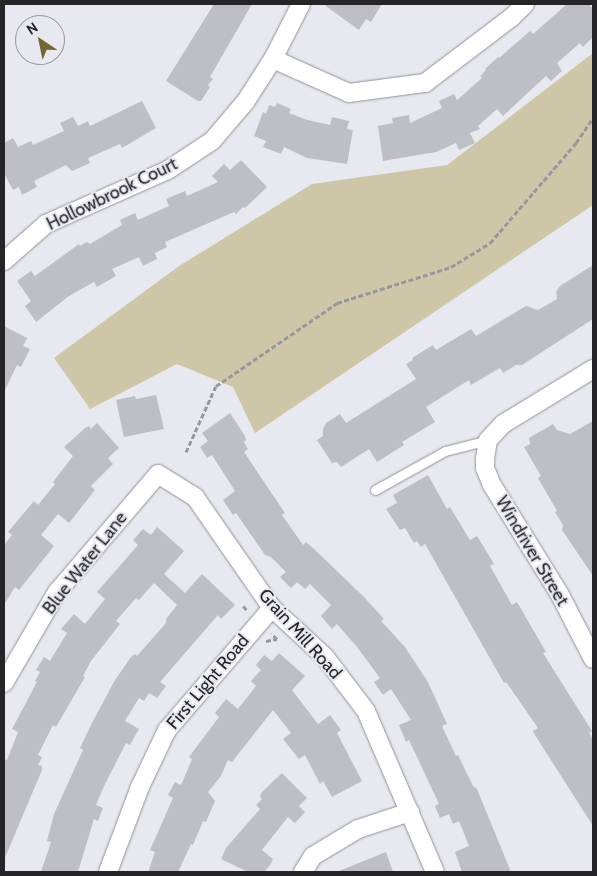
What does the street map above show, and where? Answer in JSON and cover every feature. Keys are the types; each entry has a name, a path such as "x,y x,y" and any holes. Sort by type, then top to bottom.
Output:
{"street":[{"name":"Hollowbrook Court","path":"4,261 46,224 168,170 212,141 246,101 273,58 301,4"},
{"path":"273,58 349,93 425,83 512,17 525,4"},
{"path":"488,440 503,424 593,369"},
{"name":"Windriver Street","path":"488,440 484,458 485,468 492,485 560,593 593,659"},
{"name":"Grain Mill Road","path":"158,474 195,497 272,608 325,657 366,711 435,872"},
{"name":"Blue Water Lane","path":"4,683 57,592 158,474"},
{"name":"First Light Road","path":"108,872 140,787 167,730 272,608"},
{"path":"304,872 313,856 358,828 410,812"}],"lane":[{"path":"375,490 445,451 488,440"}],"path":[{"path":"186,452 216,386 337,304 451,267 490,243 576,143 593,118"},
{"path":"243,606 277,639 267,640 260,646"}],"shaded area":[{"path":"593,53 593,205 255,433 233,387 177,364 90,409 54,358 179,266 312,184 447,165"}],"building":[{"path":"214,4 252,4 210,77 213,79 208,85 210,87 201,101 198,101 166,81"},
{"path":"323,4 382,4 371,22 366,19 359,30"},
{"path":"567,4 589,4 593,9 593,37 583,47 580,43 557,63 562,71 551,81 546,76 503,116 497,109 478,126 480,129 470,133 475,143 459,150 456,143 436,152 383,161 378,126 393,123 392,118 409,115 410,123 442,108 439,101 454,94 457,100 482,78 480,76 485,69 498,57 530,31 533,34"},
{"path":"142,101 156,128 122,148 120,144 88,158 90,163 72,171 66,165 34,181 37,187 22,195 19,187 13,190 4,173 4,143 13,138 18,147 31,141 33,145 64,131 60,123 73,117 78,126 88,121 90,126"},
{"path":"277,103 291,109 289,113 307,120 330,125 332,117 349,121 347,129 353,130 347,164 307,158 284,147 281,154 263,147 266,141 254,136 263,112 266,114 269,105 275,107"},
{"path":"241,160 267,187 245,208 243,207 236,214 234,212 165,242 167,247 155,253 157,259 143,266 139,257 112,269 116,276 97,287 94,282 69,296 36,322 25,306 31,301 17,281 31,271 35,276 79,244 80,246 87,242 90,244 122,225 120,220 135,213 138,220 169,206 166,199 185,191 187,196 218,182 212,176 224,164 230,170"},
{"path":"593,265 593,319 522,365 516,365 503,373 500,368 471,385 469,380 426,407 435,422 402,442 404,445 377,462 369,449 341,467 337,462 332,463 317,440 323,436 323,429 326,423 340,414 346,423 416,379 406,364 433,345 436,350 471,329 476,336 526,306 538,310 557,299 556,292 560,286"},
{"path":"4,326 27,338 23,346 30,349 21,367 17,365 4,392"},
{"path":"156,395 164,429 124,437 116,400 135,396 136,399"},
{"path":"230,413 245,436 246,440 244,442 248,449 244,452 285,513 282,515 303,545 306,542 364,597 384,619 381,621 405,647 428,682 447,724 442,726 456,756 458,755 473,786 477,789 511,872 462,872 455,852 469,846 459,821 453,824 449,814 440,818 435,806 439,804 409,740 406,742 399,725 411,720 391,689 383,695 374,682 380,678 357,647 337,624 332,629 321,616 331,605 310,584 305,589 297,582 291,588 280,577 286,572 271,557 265,555 236,513 233,515 223,500 235,491 212,455 207,458 200,447 208,441 202,433"},
{"path":"593,421 593,576 562,530 563,525 555,512 557,511 538,478 541,476 524,447 530,444 529,438 553,424 557,430 570,434"},
{"path":"97,423 119,448 108,458 113,464 91,486 95,490 69,523 58,514 41,535 54,546 19,590 15,587 4,605 4,545 12,535 8,532 34,501 38,505 55,484 53,482 73,456 64,447 85,428 89,426 91,429"},
{"path":"428,475 447,509 450,507 470,540 477,536 494,564 490,566 512,605 517,602 546,652 543,653 592,731 589,733 593,739 593,826 535,735 533,731 538,728 506,682 504,683 425,544 421,547 417,541 414,543 405,528 400,530 386,509 397,503 393,495"},
{"path":"157,527 184,551 164,574 185,593 202,574 235,605 221,619 218,615 160,682 166,686 157,698 149,693 144,701 139,698 125,721 139,729 130,745 126,743 96,805 103,808 98,821 94,819 78,872 41,872 51,842 47,841 54,814 83,750 80,748 92,723 115,680 131,657 135,654 137,656 166,623 166,619 177,605 154,583 139,600 136,598 116,621 120,624 91,661 83,676 85,677 56,727 53,725 38,755 42,757 38,765 42,766 42,770 4,860 4,759 7,760 18,732 12,729 37,682 35,681 40,672 36,670 44,657 50,661 67,633 61,629 74,614 85,624 105,599 97,592 138,545 133,540 143,529 151,535"},
{"path":"279,653 305,676 292,690 318,724 330,715 341,730 337,733 362,781 332,797 323,781 320,784 305,755 299,759 283,739 291,733 273,710 232,762 228,760 221,776 208,792 215,801 206,822 203,821 193,845 191,844 178,872 148,872 155,852 150,850 173,798 168,795 175,782 181,785 192,759 189,757 219,717 215,713 226,699 238,709 256,686 251,681 261,670 256,665 264,655 272,661"},
{"path":"282,773 307,798 299,806 305,812 295,823 288,817 262,850 273,859 270,865 264,872 248,872 221,859 226,848 260,809 256,805 262,799 260,797 261,793"},
{"path":"386,852 393,872 339,872 339,871"}]}
